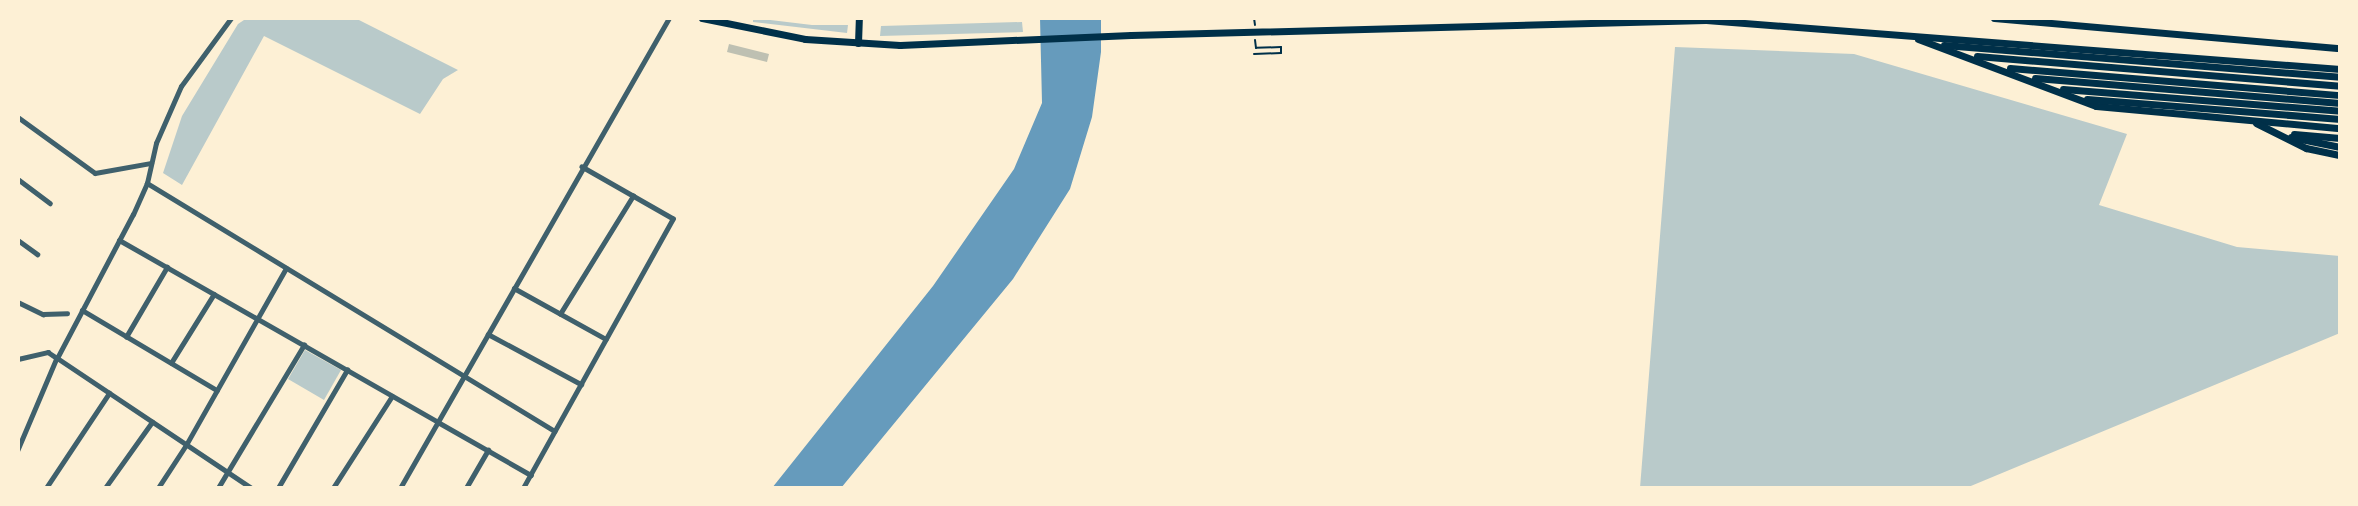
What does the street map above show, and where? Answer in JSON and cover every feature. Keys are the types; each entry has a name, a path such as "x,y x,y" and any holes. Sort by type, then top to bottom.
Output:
{"main road":[{"path":"702,18 805,39 858,43 1617,19 1706,20 2340,69"},
{"path":"858,43 859,18"},
{"path":"1994,18 2340,48"},
{"path":"1913,37 2114,109 2340,128"},
{"path":"1932,44 2340,77"},
{"path":"1966,55 2340,86"},
{"path":"2001,68 2340,94"},
{"path":"2027,77 2340,103"},
{"path":"2057,88 2340,111"},
{"path":"2082,99 2340,119"},
{"path":"2251,121 2306,148 2340,155"},
{"path":"2277,133 2340,138"},
{"path":"2277,133 2340,147"}],"street":[{"path":"18,450 57,358 147,183 156,143 188,73 231,18"},
{"path":"400,488 582,167 649,58 669,18"},
{"path":"18,117 95,173 151,163"},
{"path":"523,488 672,219 582,167"},
{"path":"18,179 50,203"},
{"path":"147,183 555,431"},
{"path":"560,314 633,195"},
{"path":"18,240 37,254"},
{"path":"119,240 531,474"},
{"path":"126,337 166,267"},
{"path":"158,488 186,445 286,268"},
{"path":"514,288 606,339"},
{"path":"171,363 214,294"},
{"path":"18,302 43,314 67,313"},
{"path":"82,310 217,390"},
{"path":"488,334 581,384"},
{"path":"218,488 304,345"},
{"path":"18,359 48,352 251,488"},
{"path":"278,488 347,370"},
{"path":"46,488 109,393"},
{"path":"333,488 392,396"},
{"path":"105,488 152,422"},
{"path":"466,488 488,450"}],"path":[{"path":"1254,18 1255,28"},
{"path":"1254,54 1281,53 1281,47 1256,48 1255,38"}],"shaded area":[{"path":"247,18 355,18 458,70 443,79 420,114 264,36 182,185 163,173 182,116 238,24"},
{"path":"753,18 812,25 848,25 847,33 753,22"},
{"path":"1022,22 1023,32 880,36 881,26"},
{"path":"1675,47 1854,54 2127,134 2099,205 2237,247 2340,256 2340,333 1966,488 1640,488"},
{"path":"305,350 341,370 324,400 288,379"}],"water":[{"path":"1040,18 1101,18 1101,52 1092,117 1070,189 1013,279 841,488 772,488 933,286 1014,169 1042,103"}],"building":[{"path":"729,44 769,54 767,62 727,52"}]}
